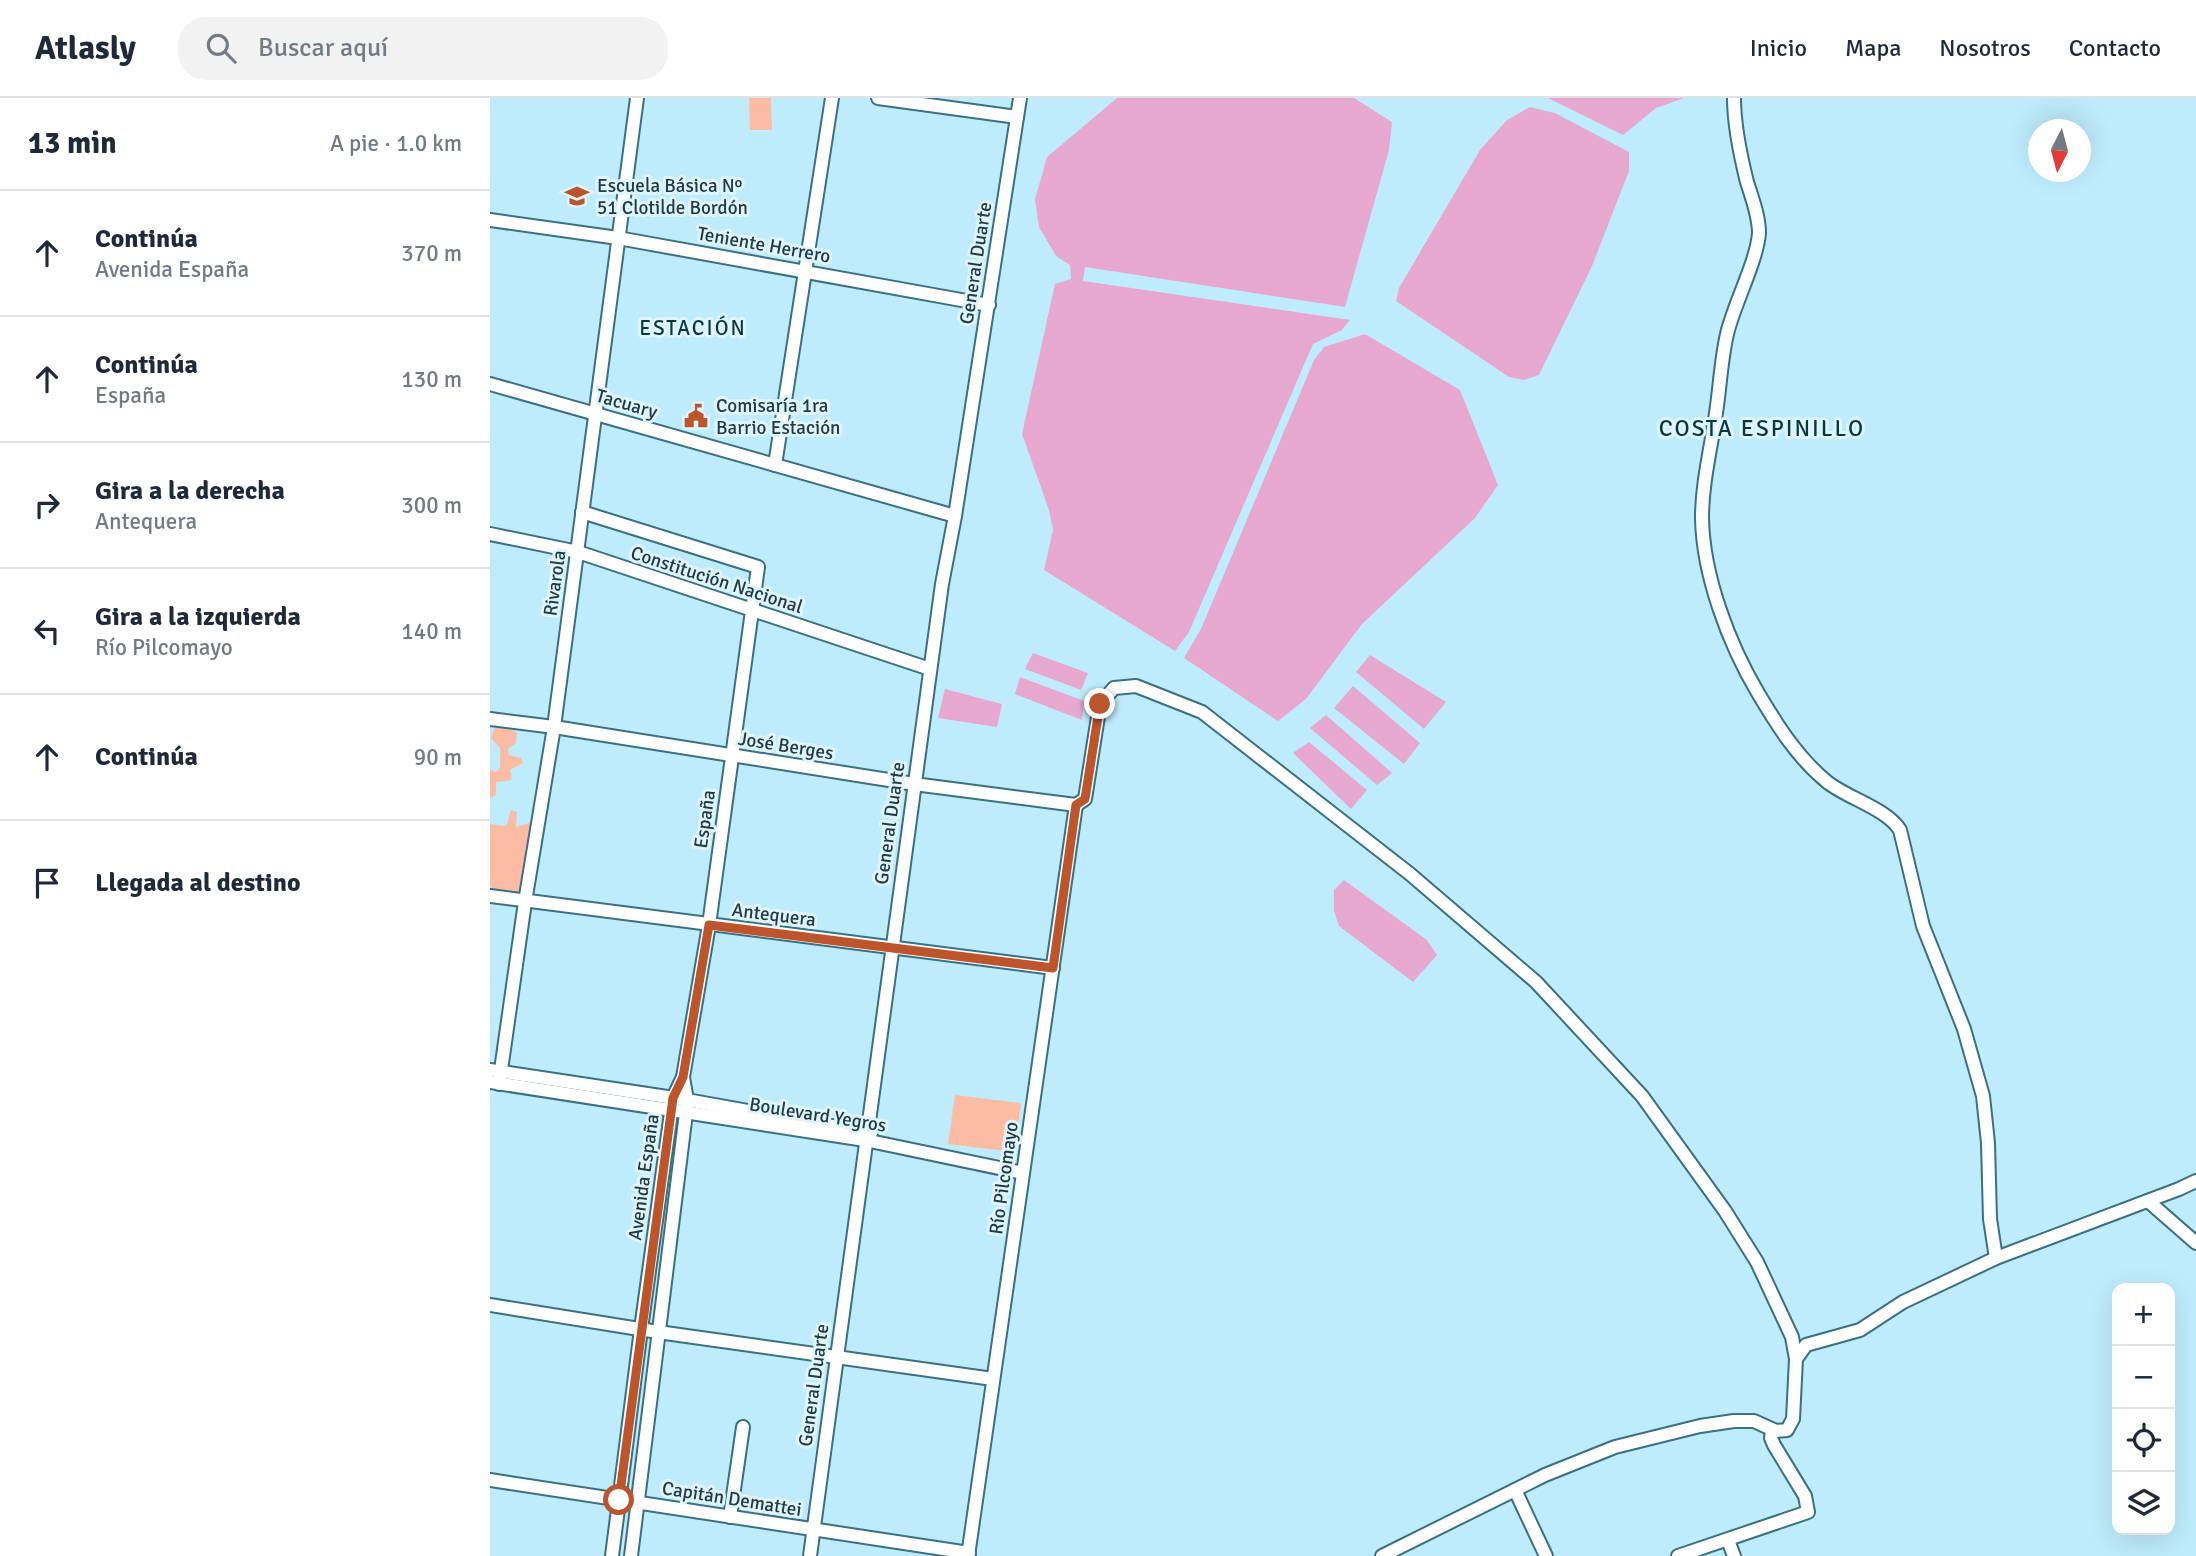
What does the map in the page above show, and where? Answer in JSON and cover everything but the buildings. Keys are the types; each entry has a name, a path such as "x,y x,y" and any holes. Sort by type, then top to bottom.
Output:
{"street":[{"name":"Rivarola","path":"495,1077 554,727 637,98"},
{"path":"775,465 832,98"},
{"path":"878,98 1017,117"},
{"name":"General Duarte","path":"810,1556 865,1135 942,584 1020,98"},
{"path":"1734,98 1742,163 1759,231 1755,251 1726,337 1703,496 1707,565 1714,594 1747,673 1786,738 1827,782 1853,800 1880,813 1900,830 1923,926 1964,1029 1983,1096 1988,1143 1990,1219 1996,1258"},
{"name":"Teniente Herrero","path":"490,220 618,238 989,304"},
{"name":"Tacuary","path":"490,384 955,516"},
{"name":"España","path":"582,512 758,567 709,925 683,1077"},
{"name":"Constitución Nacional","path":"490,534 578,552 930,669"},
{"name":"Río Pilcomayo","path":"968,1554 1076,805 1085,799 1100,704 1114,688 1136,686 1202,712 1410,874 1463,919 1536,982 1615,1068 1649,1107 1725,1211 1757,1262 1792,1336 1796,1359 1793,1419 1787,1430 1772,1430"},
{"name":"José Berges","path":"490,719 914,784 1076,805"},
{"name":"Antequera","path":"490,896 1053,968"},
{"name":"Boulevard Yegros","path":"495,1077 865,1135 896,1146 1023,1173"},
{"name":"Avenida España","path":"612,1556 673,1104 683,1077"},
{"name":"Avenida España","path":"631,1556 687,1106 683,1077"},
{"path":"1796,1359 1807,1345 1860,1330 1903,1302 1996,1258 2196,1181"},
{"path":"2148,1201 2196,1243"},
{"path":"490,1305 658,1332 993,1379"},
{"path":"1385,1555 1545,1475 1615,1447 1700,1426 1734,1421 1754,1421 1772,1430 1774,1446 1805,1496 1808,1512 1678,1556"},
{"path":"730,1517 743,1427"},
{"name":"Capitán Demattei","path":"490,1480 968,1554"},
{"path":"1515,1490 1546,1556"},
{"path":"1728,1539 1734,1556"}],"shaded area":[{"path":"749,98 771,98 772,130 750,130"},
{"path":"1117,98 1354,98 1392,122 1389,150 1345,307 1085,267 1083,281 1350,320 1342,330 1313,344 1189,632 1175,651 1044,570 1053,530 1049,510 1022,434 1055,284 1071,279 1070,265 1056,256 1039,227 1035,199 1047,157"},
{"path":"1548,98 1684,98 1656,108 1623,135"},
{"path":"1530,107 1555,113 1629,152 1629,171 1592,266 1539,375 1524,380 1509,377 1396,301 1399,288 1480,150 1507,120"},
{"path":"1365,334 1460,390 1498,485 1475,518 1362,624 1306,699 1278,721 1184,658 1201,629 1314,360 1324,347"},
{"path":"1033,653 1088,673 1081,690 1025,669"},
{"path":"1370,655 1446,702 1424,729 1356,672"},
{"path":"1020,677 1084,701 1082,720 1015,694"},
{"path":"1353,686 1420,743 1404,764 1334,708"},
{"path":"945,689 1002,704 997,727 938,718"},
{"path":"1326,715 1392,773 1377,785 1310,728"},
{"path":"497,727 509,728 517,733 516,743 508,749 509,755 521,758 523,763 510,770 512,780 496,782 496,795 490,798 490,769 496,772 500,768 500,748 491,738"},
{"path":"1309,742 1367,790 1351,809 1293,753"},
{"path":"511,810 517,812 516,827 532,822 523,896 495,892 490,886 490,824 507,824"},
{"path":"1344,880 1427,940 1437,955 1413,982 1339,926 1334,911 1334,890"},
{"path":"955,1095 1021,1103 1015,1152 948,1144"}],"place":[{"name":"Escuela Básica Nº 51 Clotilde Bordón","path":"577,196"},
{"name":"Comisaría 1ra Barrio Estación","path":"696,416"}],"district":[{"name":"ESTACIÓN","path":"693,328"},
{"name":"COSTA ESPINILLO","path":"1762,428"}],"route":[{"path":"619,1500 673,1098 683,1077 709,925 1053,968 1076,805 1085,799 1100,704"}]}
